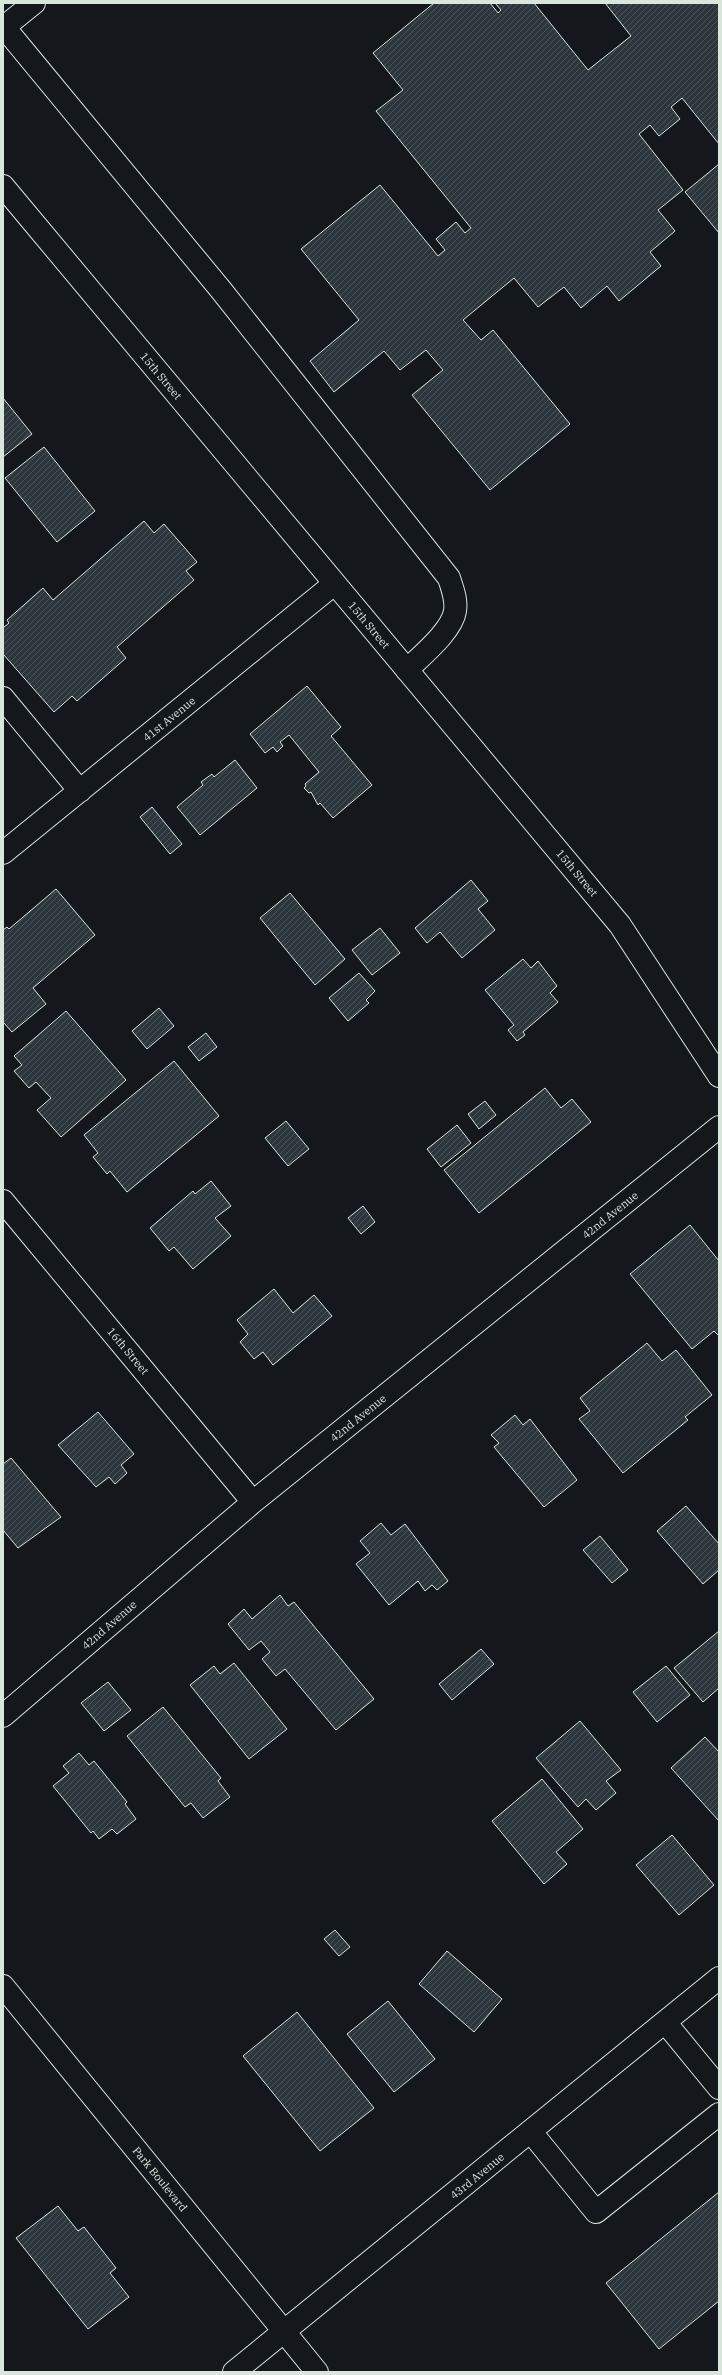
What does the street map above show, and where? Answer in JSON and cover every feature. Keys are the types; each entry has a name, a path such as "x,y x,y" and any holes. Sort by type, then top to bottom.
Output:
{"street":[{"path":"13,15 221,290 439,563 449,578 454,594 455,611 450,624 407,670"},
{"name":"15th Street","path":"3,186 620,925 719,1076"},
{"name":"41st Avenue","path":"3,853 334,584"},
{"path":"3,698 80,791"},
{"name":"42nd Avenue","path":"3,1716 253,1502 719,1127"},
{"name":"16th Street","path":"3,1201 253,1502"},
{"name":"43rd Avenue","path":"234,2372 719,1978"},
{"name":"Park Boulevard","path":"3,1986 317,2372"},
{"path":"665,2022 719,2088"},
{"path":"531,2132 596,2212 719,2114"}],"building":[{"path":"434,3 490,3 498,13 501,10 495,3 534,3 588,70 631,36 605,3 719,3 719,144 682,98 671,107 680,119 659,136 650,125 639,134 683,190 658,210 675,231 650,252 661,266 619,301 607,286 581,308 564,287 538,307 514,278 463,320 481,340 493,330 570,424 490,490 412,395 443,370 426,350 400,370 384,351 334,392 310,361 359,320 301,249 380,185 438,256 445,250 436,239 456,222 465,233 471,228 376,111 403,90 373,53"},
{"path":"719,164 719,233 685,192"},
{"path":"3,398 32,434 3,457"},
{"path":"44,447 95,511 57,542 5,478"},
{"path":"144,521 154,533 164,524 197,562 186,571 194,580 117,647 126,658 77,701 72,696 54,712 3,654 3,628 9,623 7,620 43,588 53,600"},
{"path":"307,686 341,727 331,736 372,785 333,818 320,803 318,805 311,792 309,793 304,788 306,786 305,784 319,772 289,735 280,742 283,746 277,752 273,747 265,753 250,734"},
{"path":"235,760 257,788 200,835 177,807 203,785 201,782 212,774 214,777"},
{"path":"152,807 182,844 170,854 140,817"},
{"path":"471,880 488,901 478,909 495,930 462,958 440,932 427,943 415,928"},
{"path":"56,889 95,935 33,988 46,1004 12,1032 3,1022 3,930 7,927 9,929"},
{"path":"290,893 345,959 315,985 260,918"},
{"path":"380,928 400,953 372,975 352,950"},
{"path":"523,959 531,968 538,961 557,986 550,993 558,1002 523,1032 525,1035 517,1041 508,1030 514,1025 485,990"},
{"path":"359,973 375,991 366,1000 369,1003 348,1021 329,998"},
{"path":"159,1008 174,1026 147,1049 132,1031"},
{"path":"66,1011 126,1080 61,1137 37,1110 51,1098 36,1082 29,1088 14,1071 22,1065 14,1056"},
{"path":"206,1033 217,1047 199,1061 188,1047"},
{"path":"174,1061 219,1116 127,1192 110,1171 107,1174 93,1157 98,1153 84,1135"},
{"path":"545,1088 561,1108 572,1099 591,1122 479,1213 444,1170"},
{"path":"485,1101 496,1115 479,1129 468,1114"},
{"path":"286,1121 309,1149 288,1166 265,1138"},
{"path":"457,1125 471,1143 441,1167 427,1149"},
{"path":"211,1181 231,1206 215,1218 231,1236 193,1269 174,1247 169,1251 150,1228 193,1191 195,1194"},
{"path":"363,1206 375,1222 361,1234 348,1218"},
{"path":"690,1225 719,1261 719,1336 714,1331 692,1349 630,1274"},
{"path":"274,1289 293,1313 314,1295 332,1316 273,1365 263,1352 254,1359 240,1342 248,1334 237,1320"},
{"path":"647,1343 662,1361 676,1350 712,1395 685,1417 688,1420 623,1473 579,1419 590,1411 580,1398"},
{"path":"98,1412 134,1454 121,1465 127,1473 115,1484 109,1477 96,1487 58,1445"},
{"path":"515,1415 523,1425 530,1419 577,1480 544,1507 494,1447 499,1443 491,1435"},
{"path":"11,1458 61,1517 18,1548 3,1530 3,1464"},
{"path":"686,1506 719,1544 719,1570 703,1584 657,1531"},
{"path":"381,1523 391,1535 405,1524 448,1581 437,1590 432,1585 425,1591 418,1581 389,1605 356,1564 370,1553 360,1541"},
{"path":"600,1536 628,1570 612,1583 583,1550"},
{"path":"280,1595 288,1606 294,1602 374,1699 336,1730 285,1669 276,1676 262,1659 270,1652 261,1641 249,1650 228,1624 244,1609 252,1619"},
{"path":"719,1631 719,1688 703,1702 674,1668"},
{"path":"481,1649 494,1664 452,1700 439,1684"},
{"path":"234,1663 287,1729 249,1759 190,1685 214,1666 220,1674"},
{"path":"666,1666 690,1695 657,1722 633,1692"},
{"path":"108,1682 131,1710 104,1731 81,1703"},
{"path":"163,1707 221,1778 218,1781 230,1797 203,1818 191,1803 185,1807 127,1736"},
{"path":"580,1721 621,1770 606,1781 616,1793 596,1810 586,1799 578,1807 536,1758"},
{"path":"705,1737 719,1752 719,1821 671,1768"},
{"path":"79,1753 89,1765 94,1761 127,1802 125,1804 136,1819 117,1834 112,1829 99,1839 93,1831 91,1833 53,1786 69,1773 63,1766"},
{"path":"542,1779 583,1829 556,1852 567,1864 544,1884 492,1821"},
{"path":"672,1835 714,1885 679,1915 636,1865"},
{"path":"335,1930 350,1947 339,1956 324,1939"},
{"path":"447,1951 502,1999 474,2032 419,1984"},
{"path":"388,2001 435,2059 394,2092 347,2034"},
{"path":"297,2012 374,2108 320,2151 243,2056"},
{"path":"719,2192 719,2301 659,2349 606,2283"},
{"path":"58,2206 78,2231 84,2227 116,2268 110,2273 129,2297 88,2329 16,2238"}]}
